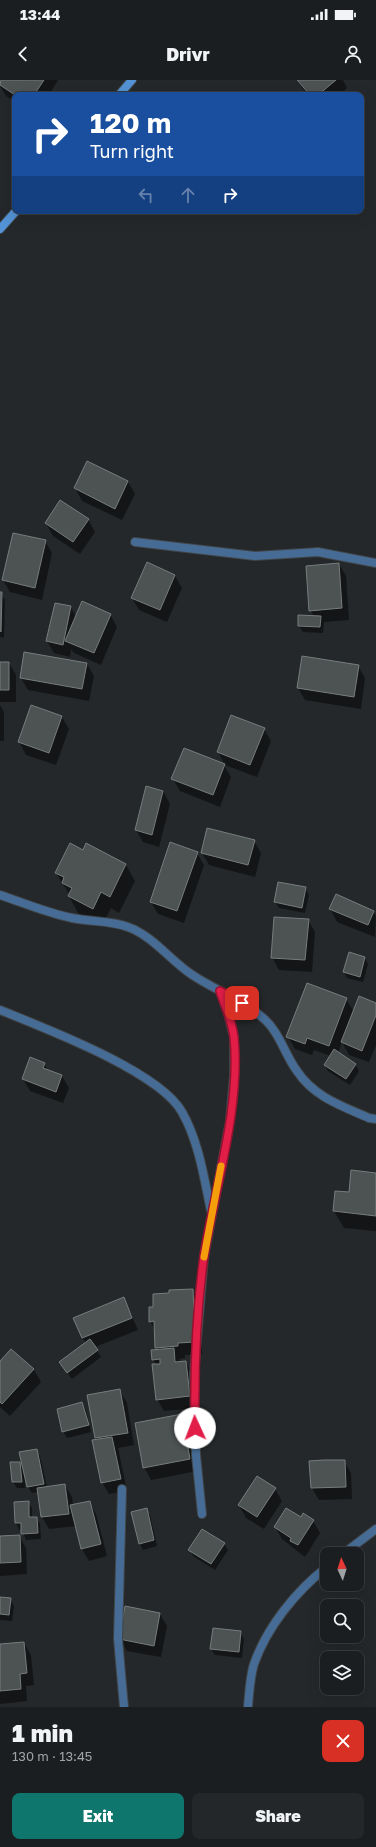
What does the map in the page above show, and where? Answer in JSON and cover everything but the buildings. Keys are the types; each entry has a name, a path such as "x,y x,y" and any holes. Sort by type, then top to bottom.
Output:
{"main road":[{"path":"122,92 132,80"},
{"path":"0,229 13,214"}],"street":[{"path":"135,542 255,556 318,552 376,563"},
{"path":"0,895 53,914 128,927 143,934 189,973 234,998 264,1018 296,1071 309,1087 327,1099 369,1118 376,1119"},
{"path":"202,1514 196,1455 194,1374 204,1256 230,1121 234,1076 234,1037 220,991"},
{"path":"0,1010 70,1039 141,1075 166,1094 181,1111 191,1133 201,1163 212,1216"},
{"path":"122,1489 118,1639 124,1707"},
{"path":"352,1547 376,1529"},
{"path":"248,1707 254,1665 267,1635 306,1583 320,1572"}],"slow traffic":[{"path":"204,1257 221,1166"}],"route":[{"path":"195,1428 194,1374 204,1256 230,1121 234,1076 234,1037 220,991 242,1003"}]}
